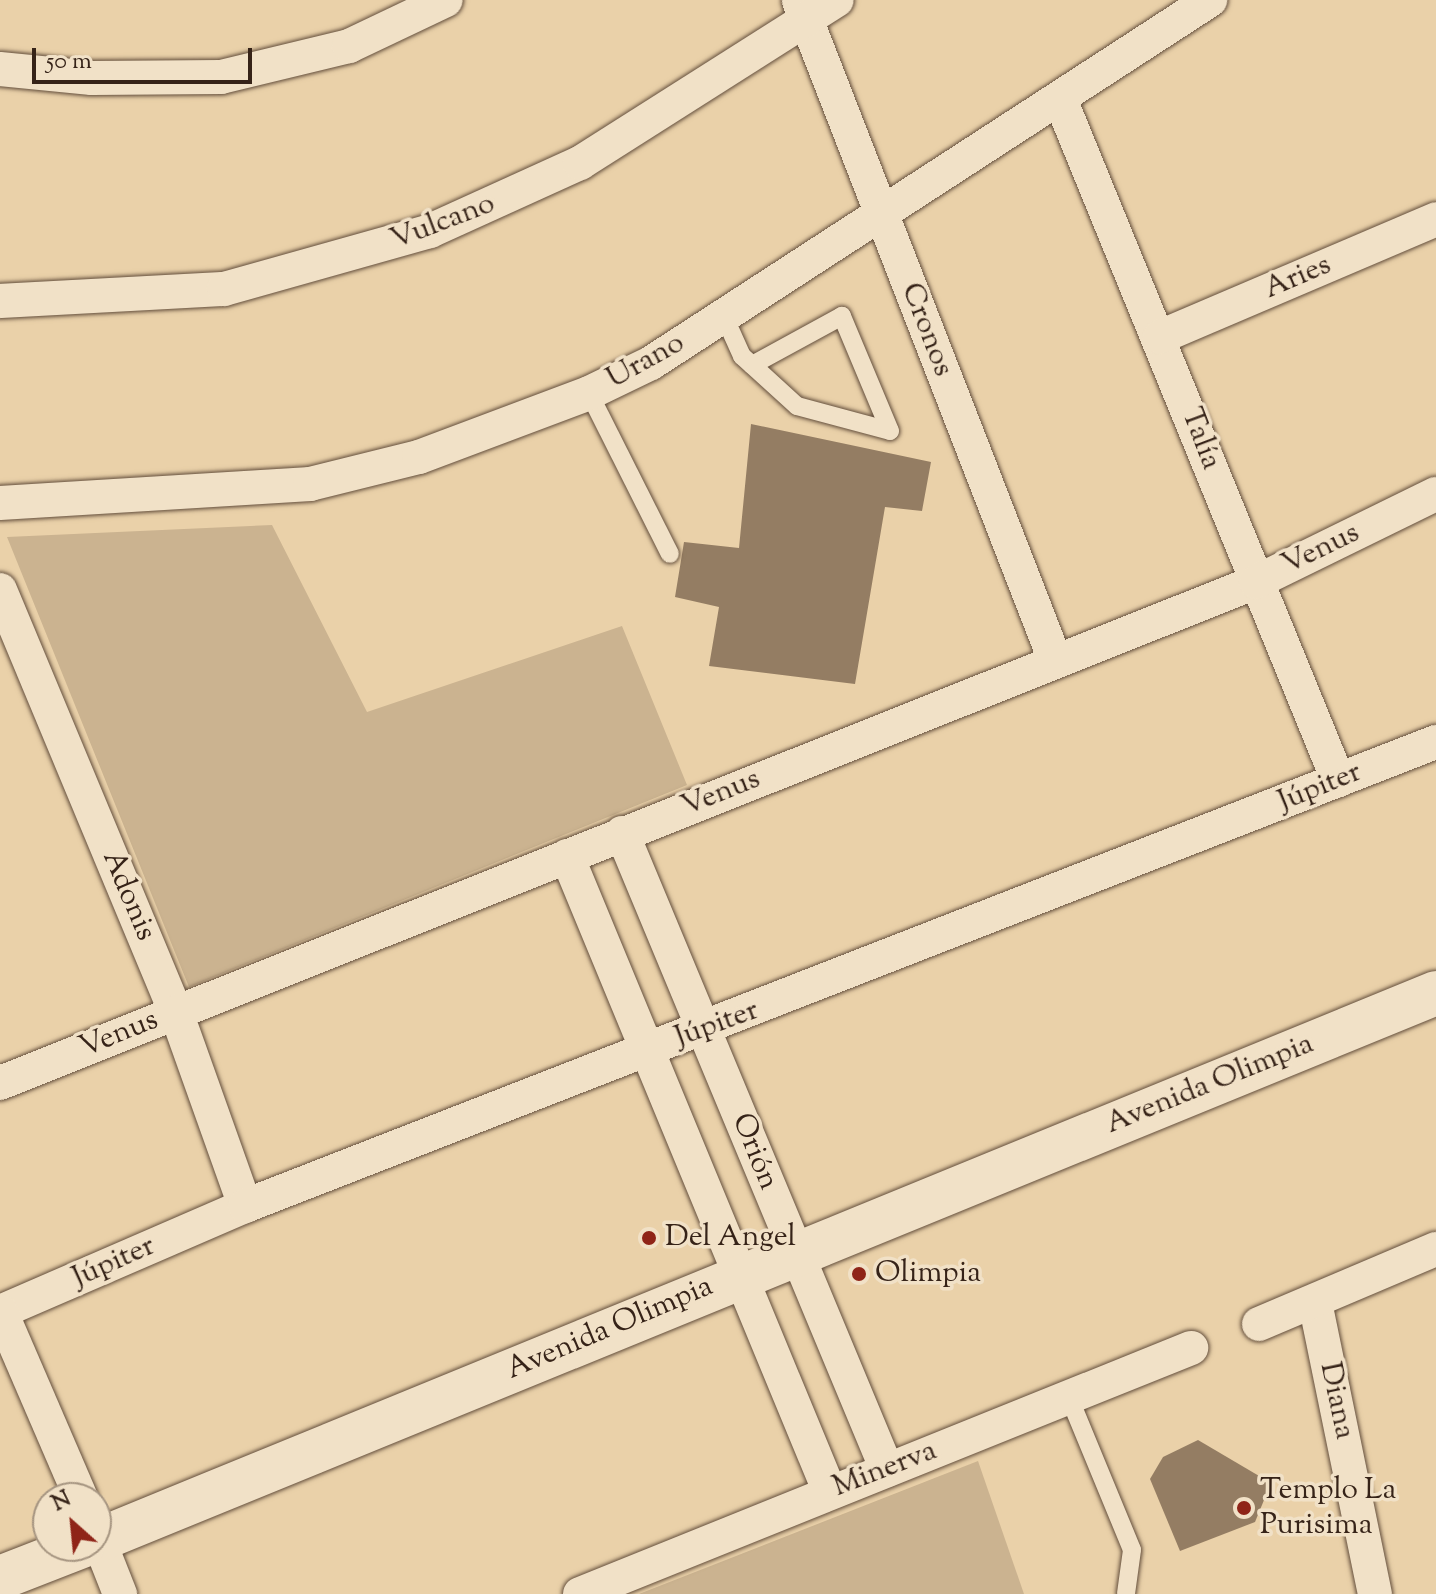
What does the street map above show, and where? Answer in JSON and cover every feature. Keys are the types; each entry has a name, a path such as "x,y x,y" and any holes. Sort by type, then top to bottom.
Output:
{"street":[{"path":"0,69 221,77 349,46 446,0"},
{"name":"Vulcano","path":"0,301 237,287 430,231 580,163 802,10 837,0"},
{"name":"Urano","path":"0,503 310,484 419,457 589,393 724,316 1210,0"},
{"name":"Cronos","path":"802,10 1055,660"},
{"name":"Talía","path":"1060,99 1160,337 1338,780"},
{"name":"Aries","path":"1160,337 1436,219"},
{"name":"Venus","path":"0,1083 1256,582 1436,494"},
{"name":"Adonis","path":"0,590 176,1012 245,1206"},
{"name":"Júpiter","path":"1,1312 245,1206 646,1050 705,1031 1436,742"},
{"name":"Orión","path":"622,833 887,1470"},
{"name":"Orión","path":"567,856 829,1490"},
{"name":"Avenida Olimpia","path":"112,1532 1436,993"},
{"path":"1259,1324 1436,1249"},
{"name":"Diana","path":"1315,1302 1375,1594"},
{"path":"1,1312 74,1482"},
{"name":"Minerva","path":"580,1594 829,1490 887,1470 1191,1348"},
{"name":"Avenida Olimpia","path":"0,1578 39,1562"},
{"path":"104,1562 120,1594"}],"lane":[{"path":"724,316 752,365 797,406 890,431 842,316 752,365"},
{"path":"589,393 670,554"},
{"path":"1069,1397 1132,1550 1126,1594"}],"shaded area":[{"path":"272,525 367,712 622,626 687,785 189,987 7,537"},
{"path":"978,1461 1024,1594 639,1594"}],"building":[{"path":"751,424 931,462 922,511 885,507 855,684 709,666 719,607 675,597 684,542 739,548"},
{"path":"1198,1440 1271,1483 1255,1522 1180,1551 1150,1479 1163,1457"}],"place":[{"name":"Del Angel","path":"649,1238"},
{"name":"Olimpia","path":"859,1274"},
{"name":"Templo La Purisima","path":"1244,1508"}]}
